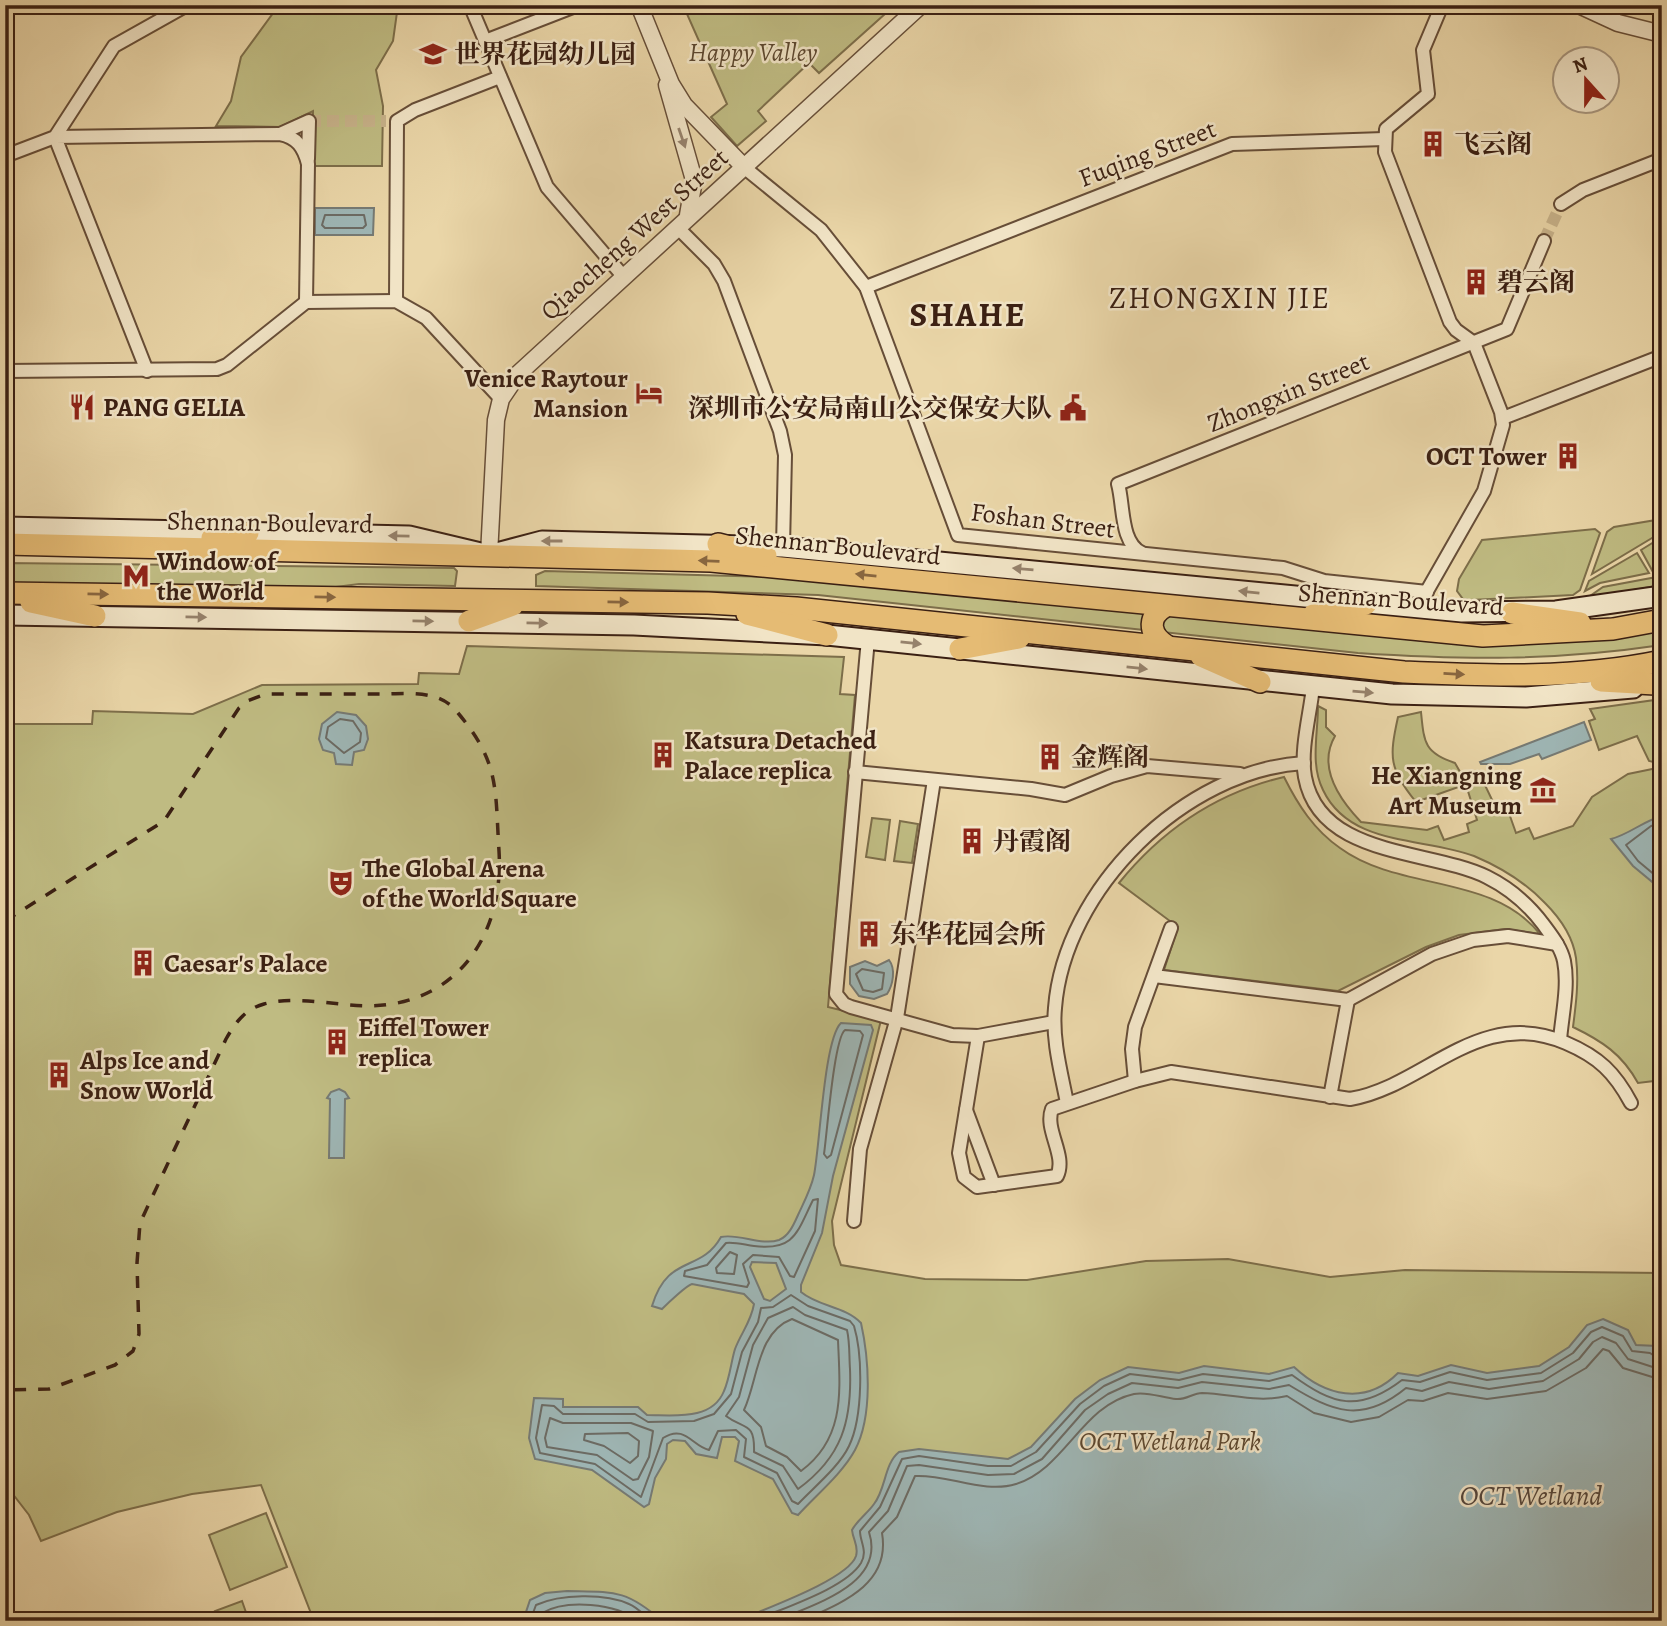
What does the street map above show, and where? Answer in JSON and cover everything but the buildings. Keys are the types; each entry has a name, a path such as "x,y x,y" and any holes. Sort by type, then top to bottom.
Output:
{"main road":[{"path":"5,527 410,536 489,555 542,541 783,547 1366,604"},
{"path":"139,546 248,533"},
{"path":"5,535 55,545"},
{"name":"Shennan Boulevard","path":"5,544 712,561 1293,620 1483,636 1613,629 1662,620"},
{"path":"718,544 738,547 801,568"},
{"path":"5,594 708,603 796,608 1404,672 1557,675 1658,683"},
{"path":"5,594 95,616"},
{"path":"1512,613 1589,608 1662,596"},
{"path":"469,621 525,600"},
{"path":"1293,620 1366,604 1422,600 1613,629"},
{"path":"708,603 827,635"},
{"path":"1116,641 1130,635 1137,624 1136,612 1129,604"},
{"path":"1164,607 1155,615 1152,626 1157,638 1260,682"},
{"path":"5,615 634,625 827,635 1260,682 1474,698 1566,696 1658,683"},
{"path":"960,649 1044,634"},
{"path":"1557,675 1662,662"}],"street":[{"path":"55,137 114,46 187,5"},
{"path":"470,5 547,187 623,276"},
{"path":"485,41 578,5"},
{"path":"639,5 666,72 692,115 745,168"},
{"name":"Qiaocheng West Street","path":"489,555 496,420 501,399 530,362 921,5"},
{"path":"1422,600 1484,491 1502,433 1503,418 1475,343 1455,330 1450,321 1389,166 1384,139 1392,121 1428,94 1423,50 1442,5"},
{"path":"1579,5 1618,23 1662,35"},
{"path":"666,72 669,99 694,180 694,198 683,222 724,281 780,431 785,455 783,547"},
{"path":"396,301 391,121 500,77"},
{"path":"5,156 55,137 280,134 309,121 306,302"},
{"path":"280,134 299,143 308,164"},
{"path":"55,137 147,371"},
{"name":"Fuqing Street","path":"866,287 1232,144 1384,139"},
{"path":"1562,204 1583,190 1662,159"},
{"name":"Foshan Street","path":"745,168 821,230 866,287 958,535 1283,568 1324,581 1422,600"},
{"name":"Zhongxin Street","path":"1126,531 1118,484 1510,327 1544,240"},
{"path":"5,371 222,368 306,302 396,301 426,318 501,399"},
{"path":"1503,418 1662,356"},
{"path":"1095,549 1109,545 1126,531 1135,550 1146,554"},
{"path":"868,639 836,994 844,1004 952,1035 978,1036 1054,1022"},
{"path":"1313,687 1304,763 1309,790 1334,825 1383,848 1486,876 1528,907 1557,944 1566,978 1560,1040"},
{"path":"1067,1103 1054,1022 1060,978 1072,938 1085,912 1110,877 1162,822 1204,793 1243,774 1266,767 1304,763"},
{"path":"855,772 1065,795 1111,776 1147,766 1243,774"},
{"path":"854,1221 860,1149 897,1018 934,780"},
{"path":"1135,1081 1132,1039 1171,928"},
{"path":"1154,976 1348,1000 1433,954 1473,940 1508,936 1557,944"},
{"path":"1330,1097 1348,1000"},
{"path":"978,1036 960,1153 964,1177 977,1186 1057,1175 1060,1164 1050,1114 1052,1109 1171,1072 1350,1098 1372,1093 1486,1038 1519,1034 1560,1040 1602,1062 1617,1077 1631,1103"},
{"path":"966,1110 994,1185"}],"green space":[{"path":"279,5 398,5 393,41 376,70 383,106 382,166 313,166 313,111 280,127 216,126 231,101 241,57"},
{"name":"Happy Valley","path":"683,5 895,5 819,73 809,63 758,111 766,121 737,146 711,117 727,104"},
{"path":"1662,519 1662,532 1592,574 1607,532 1614,527"},
{"path":"1595,529 1600,533 1580,590 1573,595 1470,600 1463,599 1457,591 1459,579 1482,540"},
{"path":"1662,537 1662,570 1653,572 1641,550"},
{"path":"1637,553 1649,573 1600,583 1585,591 1589,581"},
{"path":"5,563 454,568 457,571 455,586 359,584 305,591 5,588"},
{"path":"545,571 815,578 1426,641 1662,629 1662,645 1584,654 1510,658 1358,653 818,595 536,586 536,575"},
{"path":"1662,576 1662,585 1587,598 1603,587"},
{"name":"Window of the World","path":"467,646 844,657 840,694 855,695 828,1007 881,1020 832,1221 834,1245 841,1265 925,1279 1027,1280 1146,1261 1228,1259 1330,1277 1405,1270 1662,1273 1662,1621 314,1621 261,1485 192,1494 117,1512 41,1541 29,1515 5,1484 5,724 92,724 93,711 193,714 262,685 418,684 419,673 459,674"},
{"path":"1662,699 1662,764 1649,761 1637,736 1599,750 1589,721 1595,719 1590,709"},
{"path":"1318,706 1326,710 1326,727 1335,736 1328,759 1333,782 1345,803 1361,822 1427,830 1438,826 1444,840 1469,832 1467,824 1477,820 1467,788 1483,781 1495,806 1505,802 1516,833 1529,828 1534,839 1573,826 1592,797 1628,774 1662,767 1662,1080 1638,1083 1610,1049 1573,1027 1577,984 1574,950 1560,921 1529,888 1503,870 1474,856 1369,831 1351,822 1335,808 1323,790 1317,770"},
{"path":"1421,712 1425,739 1431,750 1455,763 1467,784 1416,802 1396,771 1393,743 1398,717"},
{"path":"1284,777 1307,816 1340,848 1364,862 1390,871 1497,901 1520,915 1540,934 1505,929 1459,935 1426,947 1338,991 1164,970 1178,927 1119,883 1153,846 1192,816 1236,793"},
{"path":"872,818 890,820 885,860 866,857"},
{"path":"900,821 918,824 912,863 894,861"},
{"path":"266,1513 287,1567 230,1590 209,1535"},
{"path":"242,1601 249,1621 219,1621 215,1611"}],"water":[{"path":"315,208 374,208 373,235 315,235"},
{"path":"337,712 356,715 366,726 368,739 364,750 354,752 352,765 336,764 334,753 323,750 319,739 322,724"},
{"path":"1584,722 1591,740 1542,759 1539,754 1510,764 1480,762"},
{"path":"1662,816 1662,890 1633,866 1611,839"},
{"path":"889,960 893,977 887,994 874,999 859,996 850,984 850,967 865,961 877,966"},
{"path":"841,1023 871,1025 873,1030 833,1176 822,1233 801,1285 801,1292 855,1317 861,1323 866,1353 867,1404 861,1436 850,1459 798,1515 792,1513 773,1479 735,1461 739,1441 735,1437 722,1437 717,1458 696,1454 685,1441 673,1440 667,1444 666,1459 655,1478 649,1504 644,1507 592,1470 535,1459 529,1438 534,1398 563,1399 563,1407 638,1407 647,1415 691,1414 701,1412 718,1401 726,1386 735,1349 754,1304 744,1294 692,1284 662,1309 652,1306 667,1278 704,1256 721,1237 772,1241 783,1238 791,1229 814,1175 830,1049","holes":["752,1262 776,1263 786,1289 770,1301 764,1299 750,1267"]},
{"path":"339,1089 349,1098 345,1099 344,1158 329,1158 330,1099 327,1098 331,1092"},
{"name":"OCT Wetland","path":"1603,1319 1628,1330 1636,1345 1657,1346 1662,1363 1662,1621 737,1621 821,1584 850,1565 857,1552 852,1530 878,1498 890,1463 899,1452 919,1449 1008,1459 1031,1447 1075,1399 1100,1380 1128,1367 1179,1373 1204,1366 1269,1374 1294,1367 1319,1385 1345,1393 1359,1393 1372,1390 1398,1373 1418,1376 1451,1365 1487,1373 1539,1366 1569,1347 1587,1325"},
{"path":"567,1591 618,1594 638,1603 662,1621 523,1621 530,1600 545,1593"}],"tunnel":[{"path":"309,121 386,121"},
{"path":"1544,241 1561,204"}],"railway":[{"path":"5,921 164,821 239,708 247,701 266,694 412,694 435,697 452,707 472,731 482,747 493,778 497,810 499,881 484,936 470,958 451,978 428,992 401,1002 370,1006 303,1001 276,1002 257,1006 241,1017 226,1039 140,1223 137,1263 139,1334 133,1351 115,1365 49,1389 5,1390"}],"place":[{"name":"世界花园幼儿园","path":"433,54"},
{"name":"飞云阁","path":"1433,144"},
{"name":"碧云阁","path":"1476,282"},
{"name":"Venice Raytour Mansion","path":"649,393"},
{"name":"PANG GELIA","path":"82,407"},
{"name":"深圳市公安局南山公交保安大队","path":"1073,408"},
{"name":"OCT Tower","path":"1568,456"},
{"name":"Window of the World","path":"136,576"},
{"name":"Katsura Detached Palace replica","path":"663,755"},
{"name":"金辉阁","path":"1050,757"},
{"name":"He Xiangning Art Museum","path":"1543,790"},
{"name":"丹霞阁","path":"972,841"},
{"name":"The Global Arena of the World Square","path":"341,883"},
{"name":"东华花园会所","path":"869,934"},
{"name":"Caesar's Palace","path":"143,963"},
{"name":"Eiffel Tower replica","path":"337,1042"},
{"name":"Alps Ice and Snow World","path":"59,1075"}],"district":[{"name":"ZHONGXIN JIE","path":"1220,298"},
{"name":"SHAHE","path":"968,314"}],"park label":[{"name":"OCT Wetland Park","path":"1170,1441"}]}
